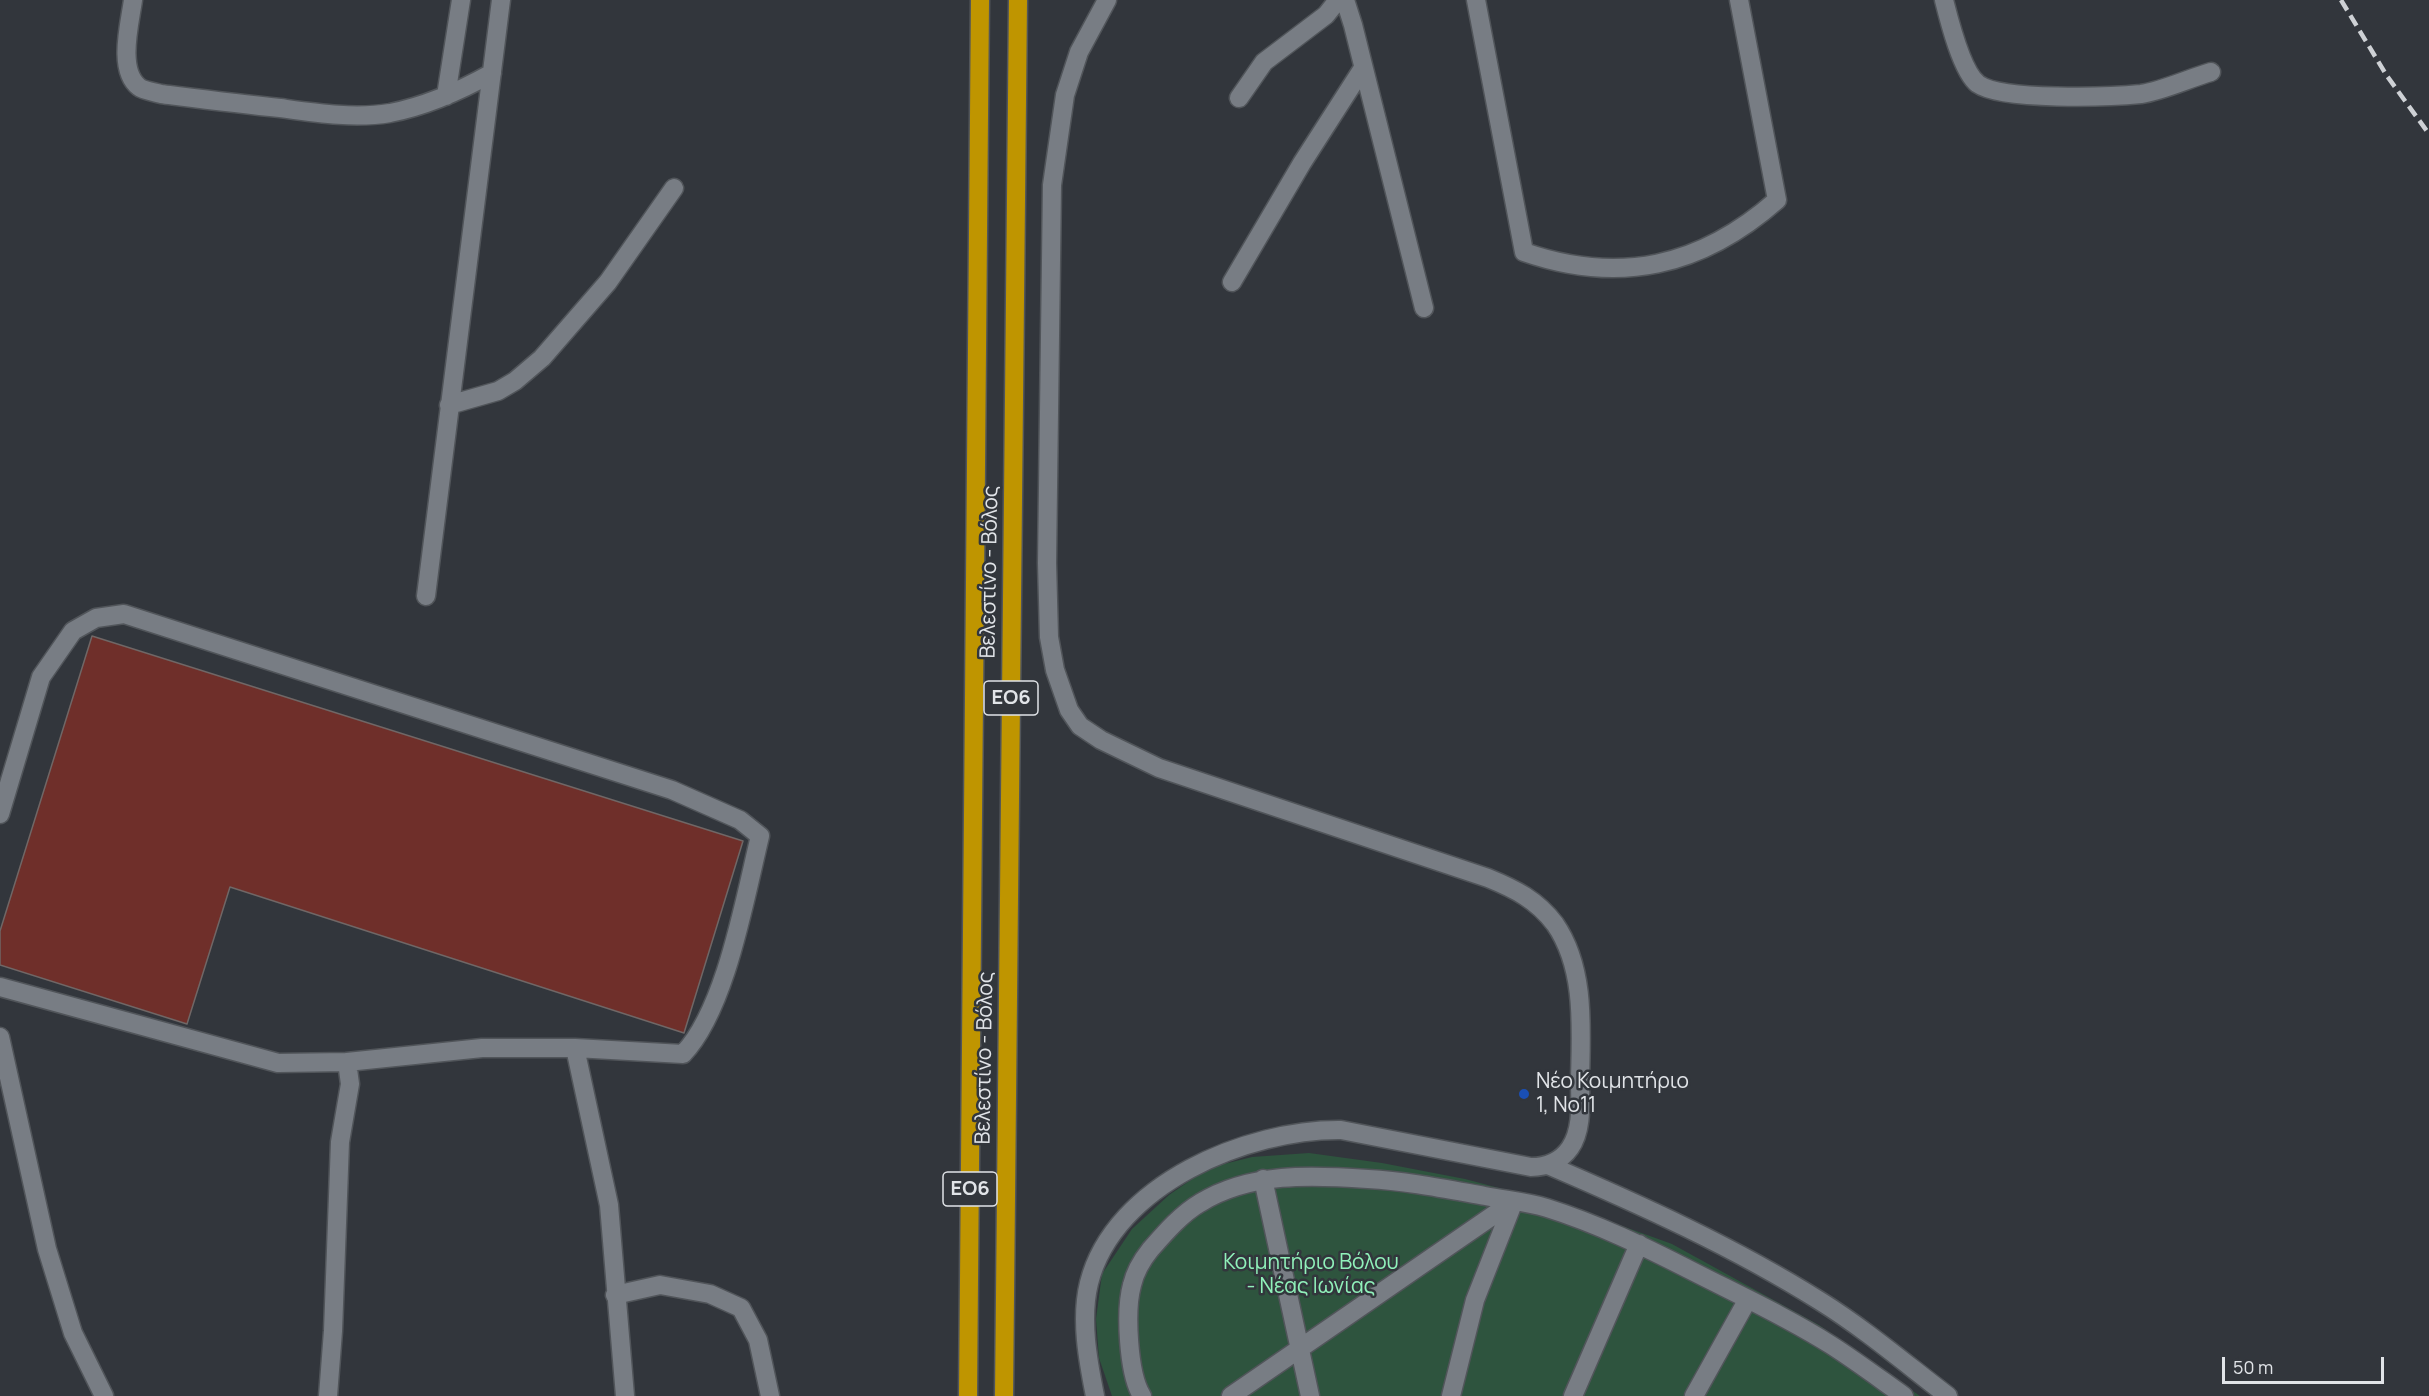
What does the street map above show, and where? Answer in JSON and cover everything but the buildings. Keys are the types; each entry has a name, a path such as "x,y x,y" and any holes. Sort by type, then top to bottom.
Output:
{"highway":[{"name":"Βελεστίνο - Βόλος","path":"968,1396 980,0"},
{"name":"Βελεστίνο - Βόλος","path":"1004,1396 1018,0"}],"street":[{"path":"133,0 126,58 129,74 139,87 161,94 313,112 361,115 400,110 446,96 492,72"},
{"path":"446,96 461,0"},
{"path":"426,596 501,0"},
{"path":"1095,1396 1087,1347 1085,1305 1092,1272 1104,1248 1128,1217 1167,1183 1191,1168 1247,1145 1316,1130 1341,1130 1520,1165 1539,1167 1548,1165 1562,1157 1570,1148 1577,1131 1580,1110 1581,1023 1580,1000 1572,962 1556,926 1540,907 1519,891 1488,878 1288,813 1126,754 1080,726 1069,710 1055,670 1049,637 1047,563 1052,184 1065,95 1079,52 1107,0"},
{"path":"1239,98 1264,62 1326,15 1338,0"},
{"path":"1345,0 1424,308"},
{"path":"1476,0 1524,252 1549,261 1602,269 1655,265 1708,248 1756,219 1777,200 1739,0"},
{"path":"1944,0 1962,57 1977,83 1994,90 2031,96 2143,94 2211,72"},
{"path":"1232,282 1302,163 1364,68"},
{"path":"449,405 498,391 515,381 542,358 608,282 674,188"},
{"path":"0,814 41,677 73,631 96,618 124,614 672,790 740,820 760,836 727,967 697,1039 683,1054 575,1048 482,1048 347,1062 278,1063 0,987"},
{"path":"0,1037 47,1249 73,1333 104,1396"},
{"path":"575,1048 609,1205 624,1396"},
{"path":"328,1396 340,1142 350,1084 347,1062"},
{"path":"1548,1165 1687,1228 1821,1302 1948,1396"},
{"path":"1142,1396 1138,1390 1132,1363 1129,1312 1132,1284 1141,1262 1165,1233 1199,1203 1234,1187 1263,1179 1297,1176 1386,1180 1545,1208 1639,1244 1748,1299 1830,1345 1904,1396"},
{"path":"1263,1179 1310,1396"},
{"path":"1231,1396 1514,1201"},
{"path":"1451,1396 1475,1300 1514,1201"},
{"path":"1573,1396 1639,1244"},
{"path":"615,1295 660,1285 710,1294 741,1308 758,1340 770,1396"},
{"path":"1694,1396 1748,1299"}],"green space":[{"name":"Κοιμητήριο Βόλου - Νέας Ιωνίας","path":"1309,1153 1382,1163 1465,1179 1567,1206 1672,1244 1819,1325 1920,1396 1112,1396 1099,1358 1096,1319 1102,1274 1132,1229 1169,1195 1208,1168 1252,1157"}],"railway":[{"path":"2341,0 2387,76 2429,134"}],"place":[{"name":"Νέο Κοιμητήριο 1, Νο11","path":"1524,1094"}]}
